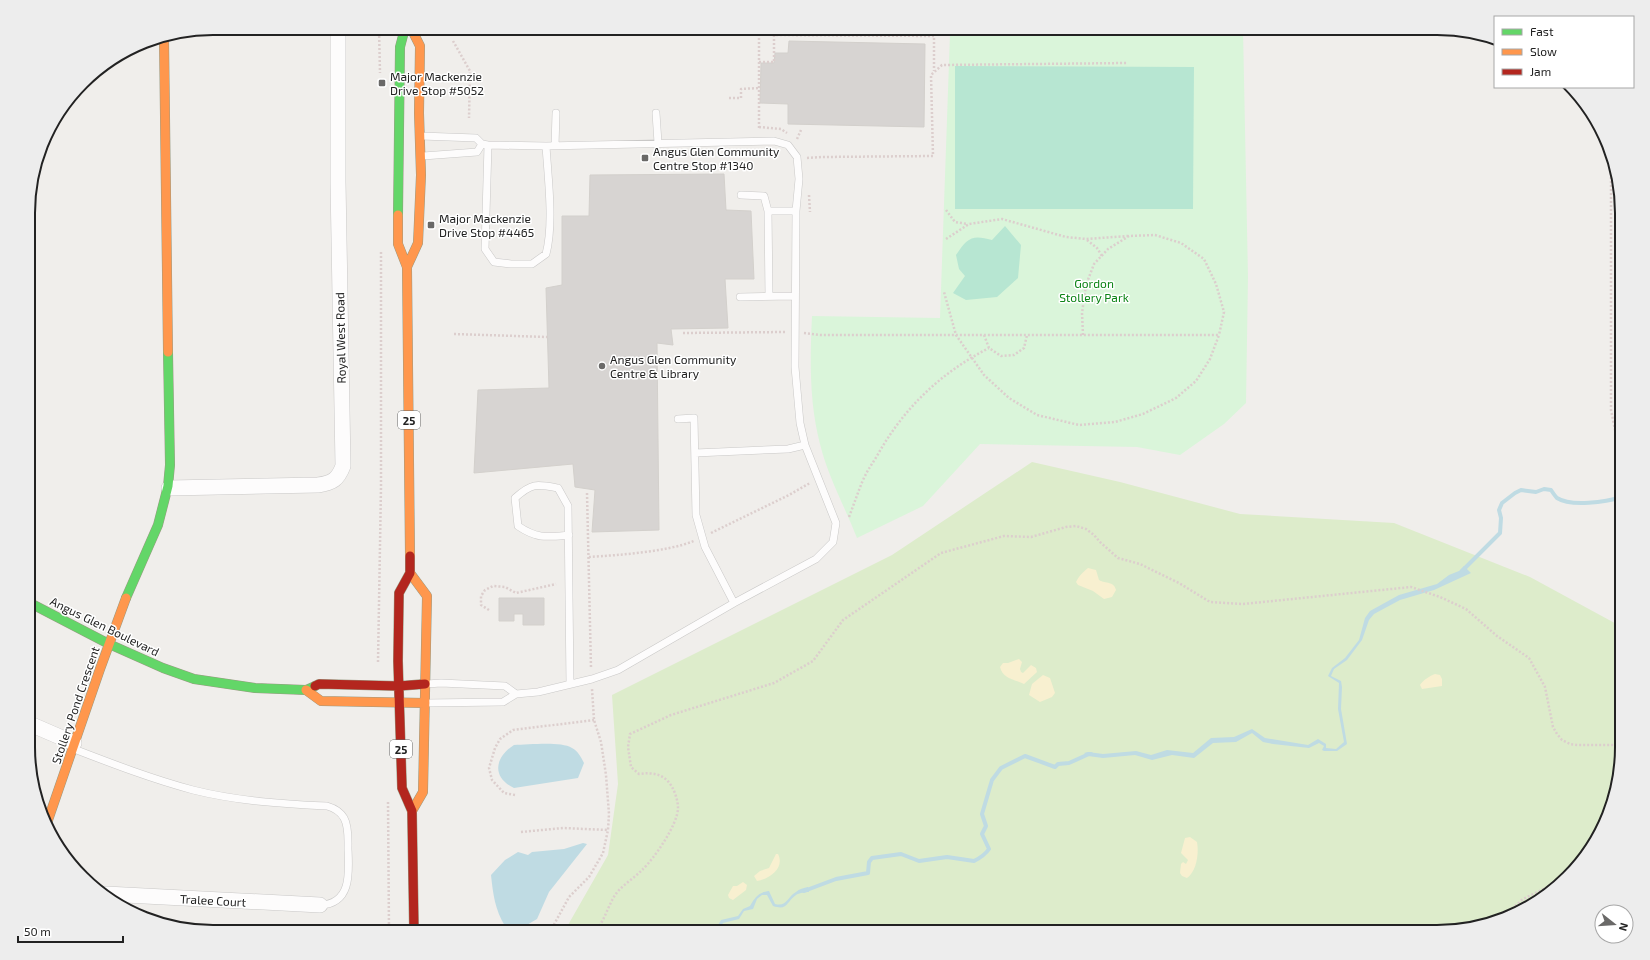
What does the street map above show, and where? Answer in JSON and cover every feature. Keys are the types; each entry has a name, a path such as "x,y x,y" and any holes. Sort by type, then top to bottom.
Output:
{"main road":[{"name":"25","path":"403,35 400,47 418,243 407,267"},
{"name":"25","path":"414,35 420,46 409,136 410,157 398,244 407,267 410,574 399,593 399,704 402,788 412,811 414,925"},
{"path":"109,644 153,540 169,488 170,465 164,42"},
{"name":"25","path":"410,574 427,596 423,792 412,811"},
{"name":"Angus Glen Boulevard","path":"35,604 109,644 163,668 194,679 255,688 306,690 319,684 399,686 425,684"},
{"name":"Stollery Pond Crescent","path":"49,816 109,644"},
{"path":"306,690 321,701 399,704 425,703"}],"street":[{"name":"Royal West Road","path":"169,488 318,485 334,480 339,476 343,466 338,182 338,35"},
{"path":"35,727 73,746"},
{"name":"Tralee Court","path":"113,894 320,905"}],"lane":[{"path":"555,146 556,113"},
{"path":"656,113 658,142"},
{"path":"409,136 476,138 485,145 555,146 658,142 774,141 788,145 797,157 799,178 796,211 794,367 800,423 805,445 836,523 833,542 816,559 734,603 618,670 592,679 538,692 516,694 502,702 425,703"},
{"path":"485,145 485,249 494,262 511,264 532,264 546,254 549,241 546,146"},
{"path":"410,157 477,152 485,145"},
{"path":"741,196 764,196 768,211 769,296"},
{"path":"768,211 796,211"},
{"path":"740,297 795,296"},
{"path":"678,419 694,418 696,515 705,547 734,603"},
{"path":"695,453 788,449 805,445"},
{"path":"569,535 544,537 529,533 518,526 515,498 528,487 540,485 558,488 568,506 569,535 570,684"},
{"path":"425,684 441,683 505,686 516,694"},
{"path":"73,746 144,775 194,790 252,801 327,806 334,808 345,819 346,823 349,877 346,889 342,895 334,902 320,905"}],"path":[{"path":"379,35 380,74"},
{"path":"759,35 759,142"},
{"path":"759,62 774,62 774,35 934,36 934,72"},
{"path":"454,41 470,72 469,118"},
{"path":"797,157 933,156 931,75 942,65 1127,63"},
{"path":"729,98 741,98 741,89 759,88"},
{"path":"797,139 801,130"},
{"path":"1611,174 1611,410 1615,430"},
{"path":"944,292 956,335 984,375 1009,398 1037,415 1079,425 1115,422 1143,414 1176,398 1196,381 1210,359 1219,334 1224,312 1216,284 1204,260 1181,244 1155,235 1086,239 1066,237 1002,220 969,224 955,222 946,210"},
{"path":"946,238 969,224"},
{"path":"1083,335 1082,312 1086,285 1094,264 1108,249 1129,236"},
{"path":"1086,239 1097,248 1102,256"},
{"path":"378,662 381,487 381,244"},
{"path":"683,333 795,332 820,335 1219,334"},
{"path":"454,334 547,337"},
{"path":"984,335 989,348 1001,356 1014,355 1024,348 1027,335"},
{"path":"849,517 864,478 893,429 908,409 932,386 971,357 989,348"},
{"path":"554,925 569,897 589,876 603,853 608,830 609,814 606,775 601,742 594,720 587,493"},
{"path":"598,925 618,891 643,869 661,847 672,826 678,808 674,792 668,780 660,774 648,772 639,774 631,767 628,747 630,734 671,715 774,683 813,661 844,620 898,583 928,560 941,553 1004,536 1031,537 1066,527 1076,526 1086,529 1118,558 1140,564 1179,583 1210,602 1243,604 1411,587 1440,597 1466,609 1497,636 1529,658 1545,687 1553,727 1562,740 1570,744 1578,745 1615,745"},
{"path":"489,610 481,605 481,596 485,590 493,586 505,587 516,593 556,584"},
{"path":"515,795 504,793 492,780 489,768 495,748 500,739 513,730 594,720"},
{"path":"388,800 389,925"},
{"path":"521,832 563,828 608,830"},
{"path":"1512,908 1523,899 1544,889"}],"green space":[{"name":"Gordon Stollery Park","path":"950,35 1243,35 1248,277 1246,403 1224,424 1180,455 1137,447 980,444 923,506 857,538 827,468 816,428 811,380 812,316 940,318"},
{"path":"955,66 1194,67 1193,209 955,209"},
{"path":"1005,226 1021,245 1018,278 997,297 966,300 953,293 965,276 959,269 956,255 963,245 971,239 979,237 992,240"},
{"path":"1032,462 1120,482 1240,514 1394,523 1530,577 1615,623 1615,759 1612,782 1606,804 1597,826 1585,846 1563,873 1536,895 1516,907 1494,916 1472,922 1449,925 568,925 608,855 618,784 612,695 892,555"}],"sand":[{"path":"1088,568 1096,570 1099,580 1109,583 1115,587 1116,590 1112,597 1104,599 1093,591 1078,585 1076,582 1077,580"},
{"path":"1019,659 1022,662 1020,669 1021,672 1023,673 1031,665 1036,668 1037,672 1024,684 1006,676 1001,671 1000,667 1003,663 1008,663"},
{"path":"1435,674 1440,675 1442,679 1442,686 1422,689 1420,685 1421,683"},
{"path":"1043,675 1050,678 1055,693 1052,697 1040,702 1029,695 1032,684"},
{"path":"1190,837 1197,842 1198,851 1193,871 1187,878 1182,876 1180,873 1181,864 1183,862 1186,864 1188,860 1181,853 1185,838"},
{"path":"776,854 778,854 780,859 778,868 767,878 757,881 754,876 760,871 769,868"},
{"path":"743,882 747,885 746,890 733,900 729,898 728,895 733,886 737,886"}],"water":[{"path":"1464,566 1471,573 1434,590 1400,600 1374,614 1369,620 1362,640 1347,660 1334,669 1331,676 1341,681 1341,709 1347,744 1337,751 1324,751 1322,750 1324,746 1319,743 1309,748 1263,742 1252,733 1236,742 1213,743 1194,758 1172,755 1152,760 1135,755 1103,758 1088,756 1084,753 1088,752 1103,754 1136,751 1151,755 1167,750 1193,753 1211,738 1234,737 1252,729 1265,738 1308,745 1318,739 1326,744 1326,748 1336,749 1344,742 1338,709 1339,683 1328,676 1332,668 1345,658 1359,640 1365,618 1370,611 1399,595 1437,584 1449,575 1459,571"},
{"path":"552,744 567,746 576,751 584,763 578,778 514,788 502,778 498,767 503,755 514,745"},
{"path":"583,843 587,844 549,892 537,919 527,925 504,925 497,908 491,875 505,860 518,852 528,855 532,852 564,849"},
{"path":"808,887 809,892 797,894 784,907 773,906 767,895 762,895 757,899 753,909 744,911 739,919 718,925 721,920 738,916 743,909 750,906 763,892 769,891 775,904 779,905 785,903 793,894"}],"building":[{"path":"789,41 925,44 924,127 788,124 788,104 760,103 761,63 774,63 775,53 788,53"},
{"name":"Angus Glen Community Centre & Library","path":"724,174 726,210 751,211 754,279 725,279 728,328 671,329 673,345 657,343 659,530 592,532 595,490 575,487 573,464 474,473 478,390 549,388 546,288 562,285 562,216 589,216 590,175"},
{"path":"499,598 544,598 544,625 523,625 523,614 514,614 514,621 499,621"}],"waterway":[{"path":"1462,571 1500,533 1501,518 1499,510 1502,503 1521,490 1536,492 1544,489 1551,490 1557,498 1563,501 1580,503 1615,499"},
{"path":"804,891 836,879 868,873 869,862 872,858 901,854 919,861 947,857 974,861 986,853 989,849 982,834 986,826 982,814 992,780 1001,768 1025,756 1055,767 1058,764 1069,763 1091,754"}],"traffic: fast":[{"path":"398,215 400,47 403,35"},
{"path":"126,598 158,525 168,486 170,465 168,352"},
{"path":"35,606 109,644 163,668 194,679 255,688 306,690 315,686"}],"traffic: slow":[{"path":"407,267 418,243 421,175 419,113 420,46 414,35"},
{"path":"164,42 168,352"},
{"path":"398,215 398,244 407,267 410,556"},
{"path":"410,573 427,596 423,792 412,811"},
{"path":"49,816 126,598"},
{"path":"306,690 321,701 425,703"}],"traffic: jam":[{"path":"410,556 410,573 399,593 398,661 402,788 412,811 414,925"},
{"path":"315,686 319,684 399,686 425,684"}],"place":[{"name":"Major Mackenzie Drive Stop #5052","path":"382,83"},
{"name":"Angus Glen Community Centre Stop #1340","path":"645,158"},
{"name":"Major Mackenzie Drive Stop #4465","path":"431,225"},
{"name":"Angus Glen Community Centre & Library","path":"602,366"}]}
